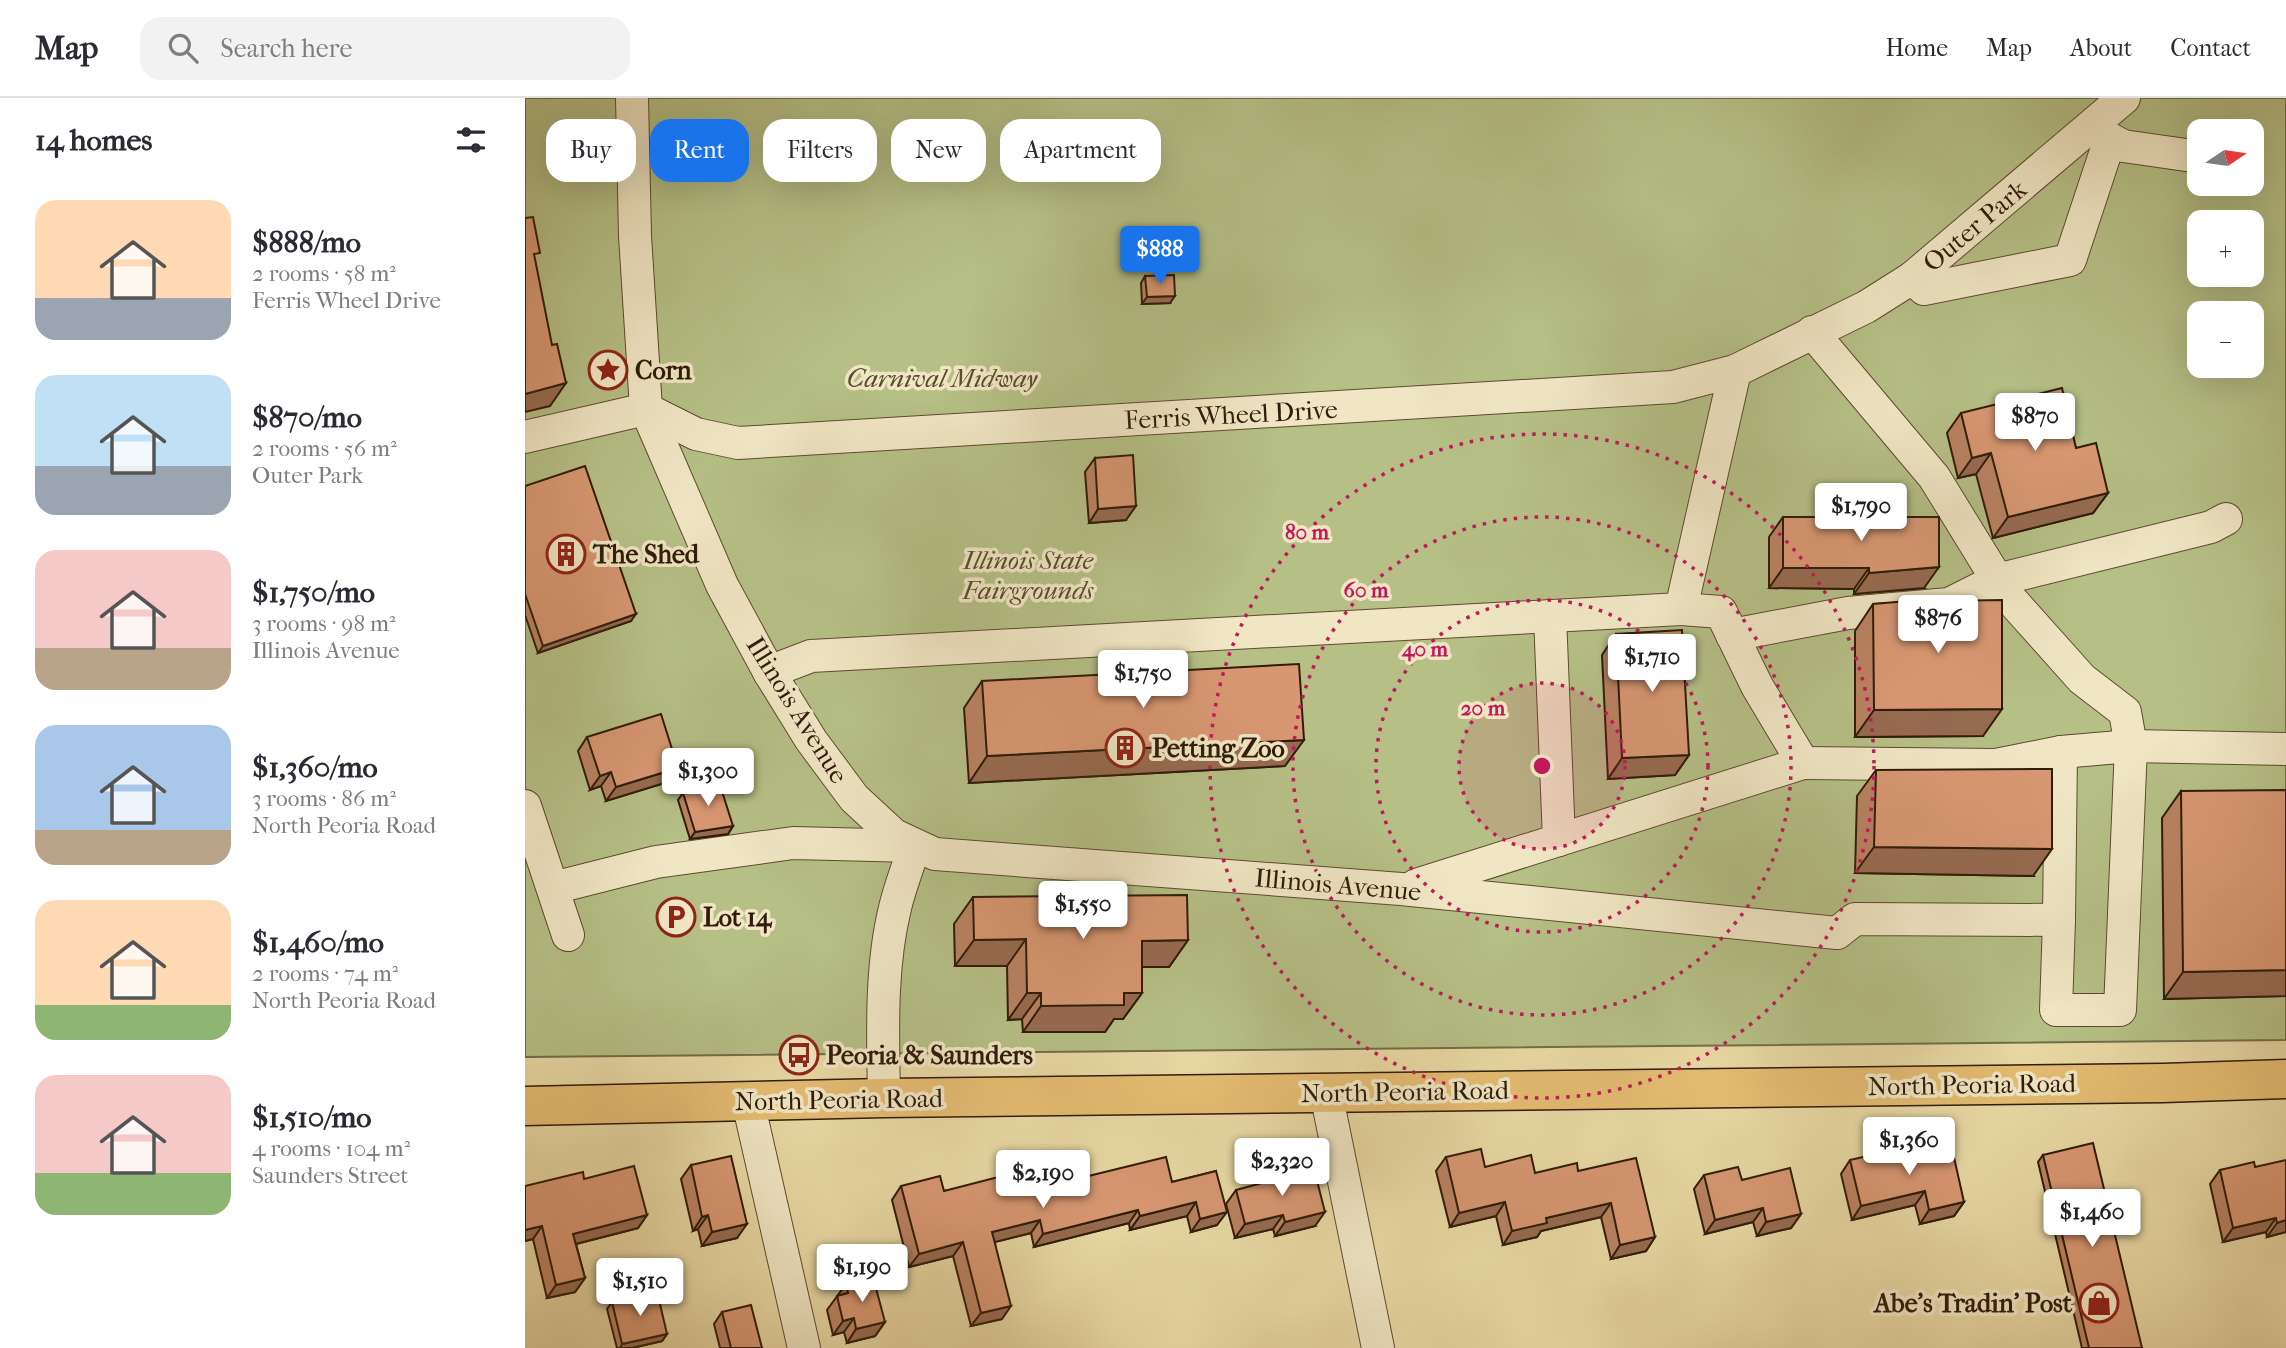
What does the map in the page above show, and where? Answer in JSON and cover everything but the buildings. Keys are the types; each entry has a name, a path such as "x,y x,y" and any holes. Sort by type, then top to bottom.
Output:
{"main road":[{"name":"North Peoria Road","path":"525,1106 884,1098 2163,1083 2286,1079"}],"street":[{"name":"Illinois Avenue","path":"632,98 635,236 646,409 722,585 769,672 832,772 854,798 894,835 935,854 1401,889 1837,933 1855,919 2059,920"},
{"name":"Outer Park","path":"1812,332 1866,307 1912,278 2100,134 2124,98"},
{"path":"1912,278 1924,289 2070,260 2100,134 2123,146 2187,155"},
{"name":"Ferris Wheel Drive","path":"646,409 696,434 738,443 1569,395 1673,387 1735,371 1812,332"},
{"path":"1812,332 1934,477 2006,594 2082,679 2125,712 2131,746 2120,1010 2056,1010 2061,752"},
{"path":"1681,609 1735,371"},
{"path":"525,437 646,409"},
{"path":"1732,635 1848,613 1949,604 1997,580 2211,527 2226,519"},
{"path":"769,672 811,656 1681,609 1721,612 1757,686 1803,763"},
{"path":"1550,616 1559,840"},
{"path":"1401,889 1803,763 1996,765 2061,752 2131,746 2286,749"},
{"path":"525,806 541,876 568,935"},
{"path":"541,876 793,843 915,846 895,909 890,941 883,1025 884,1098"},
{"path":"1326,1093 1378,1348"},
{"path":"748,1102 804,1348"}],"green space":[{"name":"Illinois State Fairgrounds","path":"525,98 2286,98 2286,1040 525,1057"}],"place":[{"name":"Corn","path":"608,370"},
{"name":"The Shed","path":"566,554"},
{"name":"Petting Zoo","path":"1125,748"},
{"name":"Lot 14","path":"676,917"},
{"name":"Peoria & Saunders","path":"799,1055"},
{"name":"Abe's Tradin' Post","path":"2099,1303"}],"park label":[{"name":"Carnival Midway","path":"942,378"}]}
